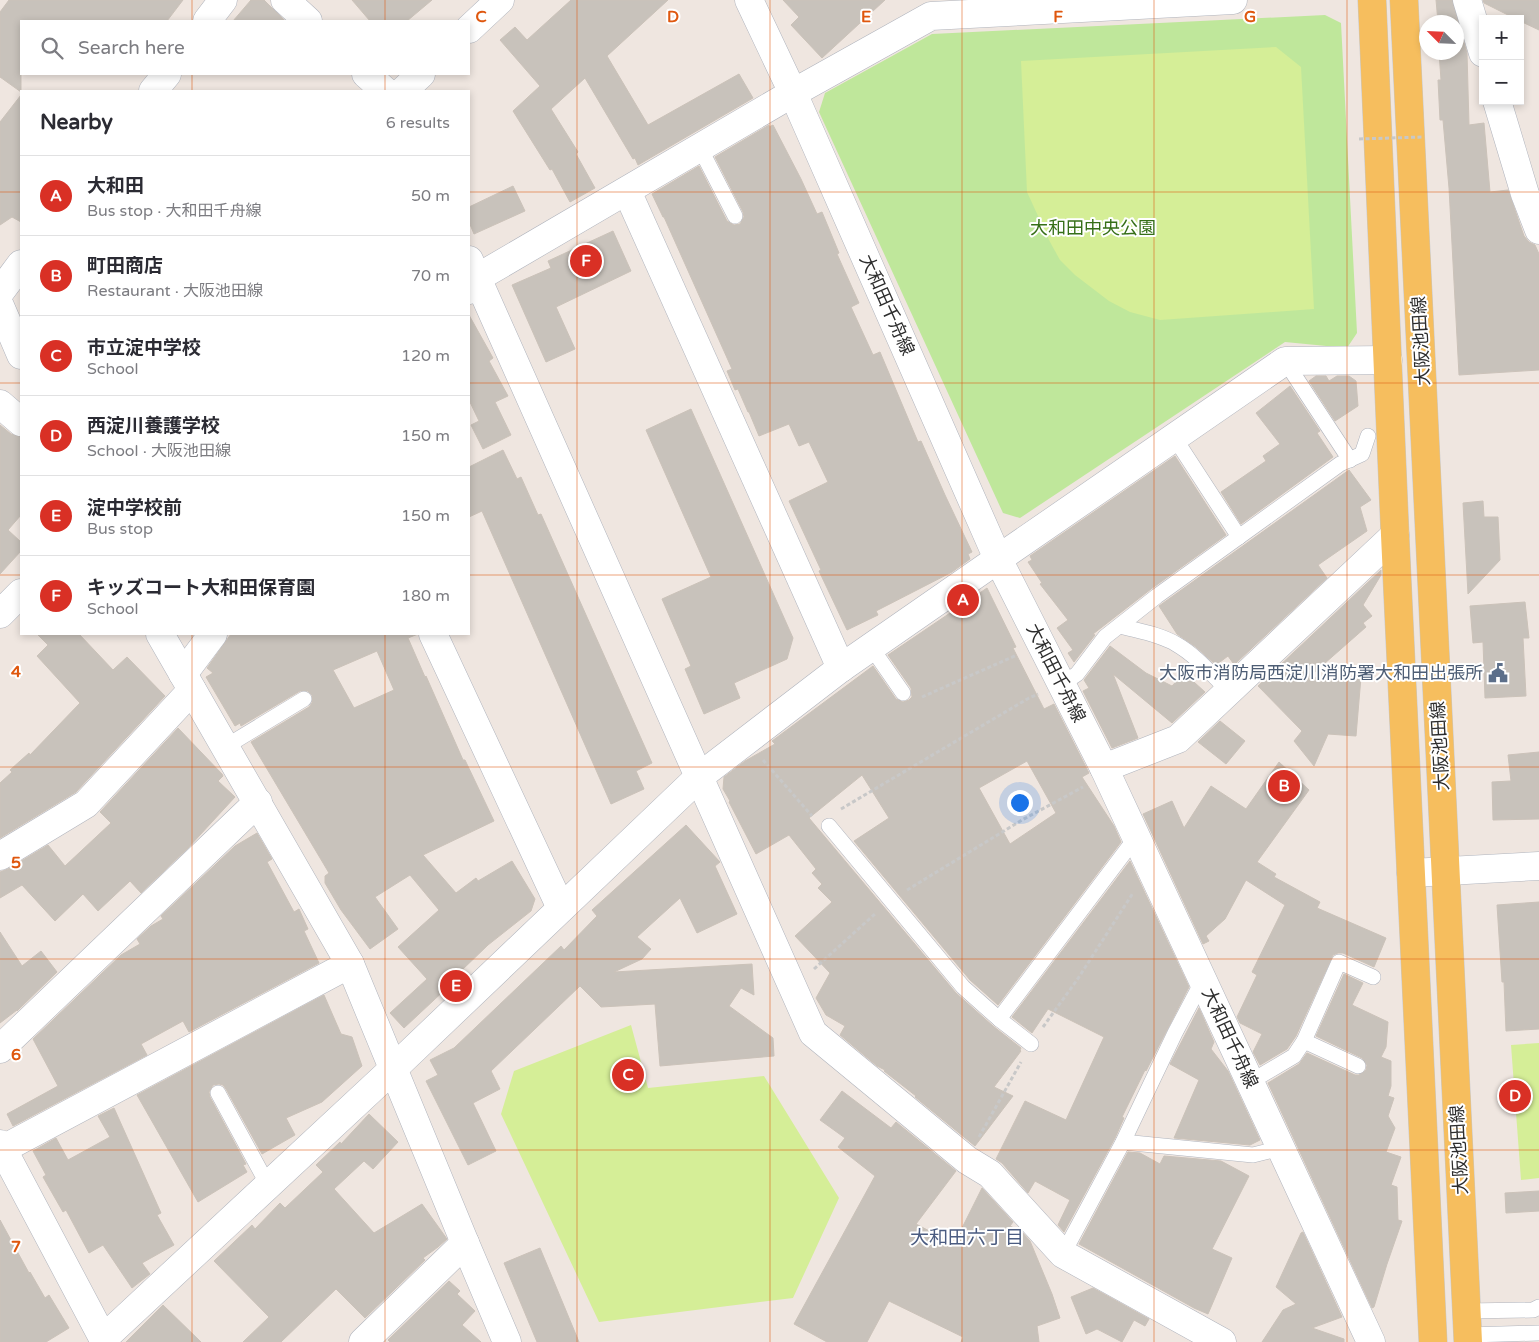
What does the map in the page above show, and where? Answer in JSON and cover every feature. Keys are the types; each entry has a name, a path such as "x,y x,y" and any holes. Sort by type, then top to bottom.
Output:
{"main road":[{"name":"大阪池田線","path":"1372,0 1388,360 1379,430 1395,536 1433,1342"},
{"name":"大阪池田線","path":"1404,0 1468,1330"}],"street":[{"path":"208,20 223,0"},
{"path":"285,0 307,20"},
{"path":"470,28 500,0"},
{"name":"大和田千舟線","path":"749,0 793,93 998,558 1106,771 1371,1342"},
{"path":"1222,1342 1064,1254 990,1174 967,1160 813,1033 472,276 627,190 793,93 931,16 1233,0"},
{"path":"1467,0 1479,40"},
{"path":"154,90 166,75"},
{"path":"367,75 384,90"},
{"path":"404,90 421,75"},
{"path":"1498,105 1532,196 1539,230"},
{"path":"627,190 841,668"},
{"path":"0,292 20,265"},
{"path":"0,306 20,353"},
{"path":"350,964 2,1147 102,1341 393,1070 699,777 841,668 1285,361 1388,360"},
{"path":"0,404 20,421"},
{"path":"1106,771 1178,739 1395,536"},
{"path":"0,614 20,594"},
{"path":"161,635 350,964 507,1342"},
{"path":"0,856 86,804 188,682 212,635"},
{"path":"433,635 562,908"},
{"path":"0,1049 258,802"},
{"path":"1411,873 1539,866"},
{"path":"363,1342 465,1243"}],"lane":[{"path":"700,148 734,216"},
{"path":"1285,361 1350,460"},
{"path":"1062,684 1077,674 1105,637 1157,596 1340,464 1362,454 1379,430"},
{"path":"1174,437 1239,536"},
{"path":"1120,626 1175,643 1195,656 1229,692"},
{"path":"871,647 903,694"},
{"path":"225,747 304,699"},
{"path":"829,826 963,987 1031,1044"},
{"path":"999,1019 1136,836"},
{"path":"1250,1082 1294,1056 1304,1041 1339,962 1373,977"},
{"path":"1064,1254 1123,1142 1203,980"},
{"path":"1304,1041 1358,1066"},
{"path":"218,1093 268,1185"},
{"path":"1123,1142 1253,1154 1282,1148"},
{"path":"1468,1330 1539,1308"},
{"path":"1468,1330 1539,1333"}],"path":[{"path":"1359,139 1422,137"},
{"path":"903,694 907,702 915,700 1041,642"},
{"path":"747,740 817,822 829,826 842,807 1029,698 1062,684"},
{"path":"793,988 891,900 1106,771"},
{"path":"967,1160 1031,1044 1077,980 1150,867"}],"green space":[{"name":"大和田中央公園","path":"1325,15 1341,23 1357,333 1347,348 1285,342 1020,518 1003,513 819,112 825,93 932,34"},
{"path":"1276,47 1301,67 1314,309 1160,320 1130,312 1109,301 1075,275 1060,260 1027,192 1021,61"},
{"path":"631,1025 648,1088 764,1076 839,1198 793,1298 599,1322 501,1114 514,1071"},
{"path":"1539,1043 1539,1178 1521,1180 1511,1045"}],"building":[{"path":"9,0 183,0 168,20 20,20 20,91 0,77 0,12"},
{"path":"251,0 264,0 284,20 234,20"},
{"path":"352,0 432,0 408,20 369,20"},
{"path":"571,0 668,0 607,56 648,125 739,74 753,98 638,165 585,78 551,109 578,152 576,154 595,188 570,202 552,169 550,170 513,111 540,86 500,40 515,27 527,40"},
{"path":"783,0 885,0 822,58 791,25 799,17"},
{"path":"1436,0 1452,0 1456,15 1437,15"},
{"path":"1483,0 1539,0 1539,30 1524,23 1524,15 1508,15 1484,3"},
{"path":"1464,42 1467,53 1469,125 1484,123 1490,192 1508,190 1524,236 1535,245 1539,254 1539,370 1459,375 1449,188 1443,120 1440,120 1438,80 1441,80 1440,60 1464,60"},
{"path":"20,96 20,221 12,217 0,225 0,122"},
{"path":"769,125 769,127 773,125 817,214 822,212 839,253 837,254 859,303 851,307 873,355 880,352 918,442 921,441 972,552 968,554 970,559 952,572 876,611 878,615 847,630 789,501 828,482 809,442 799,446 789,424 759,436 738,389 735,390 727,371 732,369 652,194 699,166 727,221 734,225 740,224 744,217 743,212 715,157"},
{"path":"513,186 525,211 474,234 470,224 470,207"},
{"path":"613,231 631,271 556,307 575,349 546,362 512,285 551,268 548,261"},
{"path":"470,317 493,358 489,361 508,396 495,402 511,435 483,449 471,425 479,421 470,402"},
{"path":"1316,376 1326,376 1329,381 1337,376 1349,376 1356,381 1358,406 1335,421 1309,381"},
{"path":"1290,386 1320,431 1317,433 1333,457 1241,524 1221,492 1266,461 1263,456 1280,444 1256,413"},
{"path":"691,409 793,638 787,659 734,683 740,698 704,714 685,669 691,666 662,599 711,577 646,430"},
{"path":"0,425 11,434 20,437 20,516 8,530 20,541 20,552 0,574"},
{"path":"503,450 517,479 521,477 538,515 541,514 652,763 636,771 644,789 611,804 482,511 470,517 470,466"},
{"path":"1175,456 1226,535 1093,634 1095,635 1074,662 1068,653 1073,650 1057,628 1068,620 1040,584 1042,583 1028,562 1032,560 1030,556"},
{"path":"1349,470 1371,500 1360,507 1367,531 1318,565 1327,578 1236,663 1233,663 1228,656 1216,665 1196,647 1177,634 1159,606"},
{"path":"1483,501 1484,517 1498,517 1500,560 1468,594 1463,503"},
{"path":"1381,570 1381,575 1363,605 1372,616 1363,623 1366,627 1308,678 1361,677 1356,736 1328,734 1314,766 1294,741 1302,731 1258,686"},
{"path":"987,588 1016,647 1013,648 1044,709 1054,704 1089,773 1082,777 1114,826 1121,842 998,1005 970,980 854,841 889,818 862,775 809,818 956,993 1021,1048 1021,1051 994,1087 1013,1096 975,1146 885,1070 877,1066 840,1035 845,1026 826,1015 816,998 830,973 795,936 832,902 818,888 822,884 812,873 816,869 789,835 756,854 723,789 724,777 745,761 775,744 772,741 873,666 896,699 903,702 909,700 912,697 911,688 888,655","holes":["1027,761 1056,813 1010,844 979,788"]},
{"path":"1525,602 1529,638 1523,638 1526,696 1485,698 1483,642 1473,643 1470,606"},
{"path":"38,635 80,635 113,670 127,657 165,696 76,792 0,838 0,783 12,772 10,770 29,753 30,755 80,703 37,656 48,645"},
{"path":"230,635 416,635 408,638 463,760 465,760 494,821 423,855 456,893 476,878 478,881 512,861 535,899 531,911 488,945 461,971 462,973 449,986 404,1028 390,1013 427,979 398,947 439,910 410,875 375,897 398,929 370,949 341,910 325,883 325,876 329,873 251,742 309,707 312,703 312,695 308,691 300,691 241,726 240,723 235,726 206,677 213,673 207,668","holes":["377,651 394,690 354,708 333,670"]},
{"path":"1110,646 1146,673 1172,686 1184,673 1205,692 1172,723 1113,674 1138,738 1112,748 1083,691 1089,688 1084,680"},
{"path":"1220,721 1245,741 1226,764 1198,742"},
{"path":"178,728 222,774 223,776 218,781 235,797 188,848 141,893 130,881 98,911 83,894 55,921 22,885 0,898 0,872 48,845 65,866 111,823 100,812"},
{"path":"1539,752 1539,819 1493,820 1492,782 1511,781 1508,755"},
{"path":"1279,762 1309,790 1257,862 1276,874 1274,877 1320,902 1317,908 1386,938 1374,967 1343,953 1333,955 1296,1036 1287,1049 1260,1065 1253,1052 1262,1034 1240,1023 1237,1017 1257,975 1252,972 1285,905 1246,880 1225,919 1206,936 1209,941 1203,944 1143,814 1172,801 1184,828 1211,786 1246,809"},
{"path":"686,825 720,862 715,866 737,914 697,933 680,898 637,937 651,949 642,959 614,972 752,964 754,995 741,988 729,1006 773,1038 774,1056 660,1066 655,1004 601,1007 580,986 491,1071 500,1089 473,1103 496,1151 468,1165 426,1081 438,1075 430,1060 454,1048 561,946 564,950 597,916 592,910"},
{"path":"257,833 272,859 267,862 294,912 299,909 308,929 304,931 319,963 189,1032 183,1021 141,1044 147,1055 13,1126 7,1114 58,1086 33,1039 121,955 140,944 137,939 151,926 163,919 161,916 235,846"},
{"path":"1130,861 1189,987 1145,1070 1122,1117 1124,1118 1115,1138 1064,1232 1058,1225 1070,1200 1035,1181 1028,1193 1002,1163 996,1159 1025,1101 1066,1120 1104,1037 1048,1009 1032,1033 1012,1017"},
{"path":"1539,902 1539,1029 1506,1031 1497,905"},
{"path":"0,932 22,966 41,951 57,972 17,1011 0,1023"},
{"path":"1344,974 1363,983 1352,1005 1388,1022 1386,1047 1381,1057 1391,1061 1391,1086 1388,1096 1394,1098 1388,1116 1395,1128 1386,1152 1401,1157 1391,1185 1397,1187 1398,1220 1402,1221 1374,1307 1372,1308 1268,1083 1299,1064 1307,1053 1355,1075 1359,1075 1366,1070 1367,1065 1362,1058 1316,1036"},
{"path":"324,995 341,1034 352,1037 362,1066 322,1102 286,1118 295,1135 262,1154 226,1089 223,1085 213,1085 209,1092 210,1097 246,1164 243,1165 247,1172 198,1202 137,1095"},
{"path":"1199,1008 1214,1042 1211,1049 1228,1071 1260,1140 1250,1145 1174,1138 1199,1080 1170,1064"},
{"path":"842,1091 891,1128 896,1122 956,1171 916,1224 954,1244 982,1188 1013,1222 1010,1226 1022,1232 1030,1241 1060,1318 1037,1326 1039,1342 961,1342 963,1337 889,1301 867,1342 827,1342 794,1324 875,1176 838,1147 845,1138 820,1120"},
{"path":"114,1108 161,1213 157,1215 174,1245 142,1263 150,1274 132,1288 103,1245 89,1253 66,1210 63,1212 43,1177 46,1175 33,1151 56,1138 68,1160 110,1137 98,1116"},
{"path":"369,1114 398,1142 373,1169 364,1161 334,1189 374,1233 422,1204 447,1239 423,1258 425,1260 365,1318 336,1289 281,1342 243,1342 269,1317 214,1261 252,1225 255,1229 280,1203 285,1208 323,1172 316,1165 340,1142 341,1144"},
{"path":"1128,1152 1140,1153 1160,1164 1164,1156 1221,1161 1249,1176 1212,1249 1232,1258 1208,1314 1079,1244"},
{"path":"1539,1191 1539,1211 1506,1213 1505,1193"},
{"path":"0,1220 29,1273 45,1298 49,1295 69,1328 46,1342 0,1342"},
{"path":"1303,1232 1342,1317 1312,1328 1344,1339 1344,1342 1262,1342 1283,1310 1296,1304 1276,1287"},
{"path":"540,1248 579,1342 537,1342 504,1263"},
{"path":"449,1281 460,1291 457,1294 475,1311 462,1325 481,1342 390,1342 388,1340"},
{"path":"1093,1288 1149,1319 1145,1326 1134,1320 1122,1342 1097,1329 1086,1334 1071,1297"},
{"path":"163,1305 201,1342 126,1342"}],"place":[{"name":"キッズコート大和田保育園","path":"586,261"},
{"name":"大和田","path":"963,600"},
{"name":"大阪市消防局西淀川消防署大和田出張所","path":"1498,673"},
{"name":"町田商店","path":"1284,786"},
{"name":"淀中学校前","path":"456,986"},
{"name":"市立淀中学校","path":"628,1075"},
{"name":"西淀川養護学校","path":"1515,1096"}],"district":[{"name":"大和田六丁目","path":"967,1237"}]}
